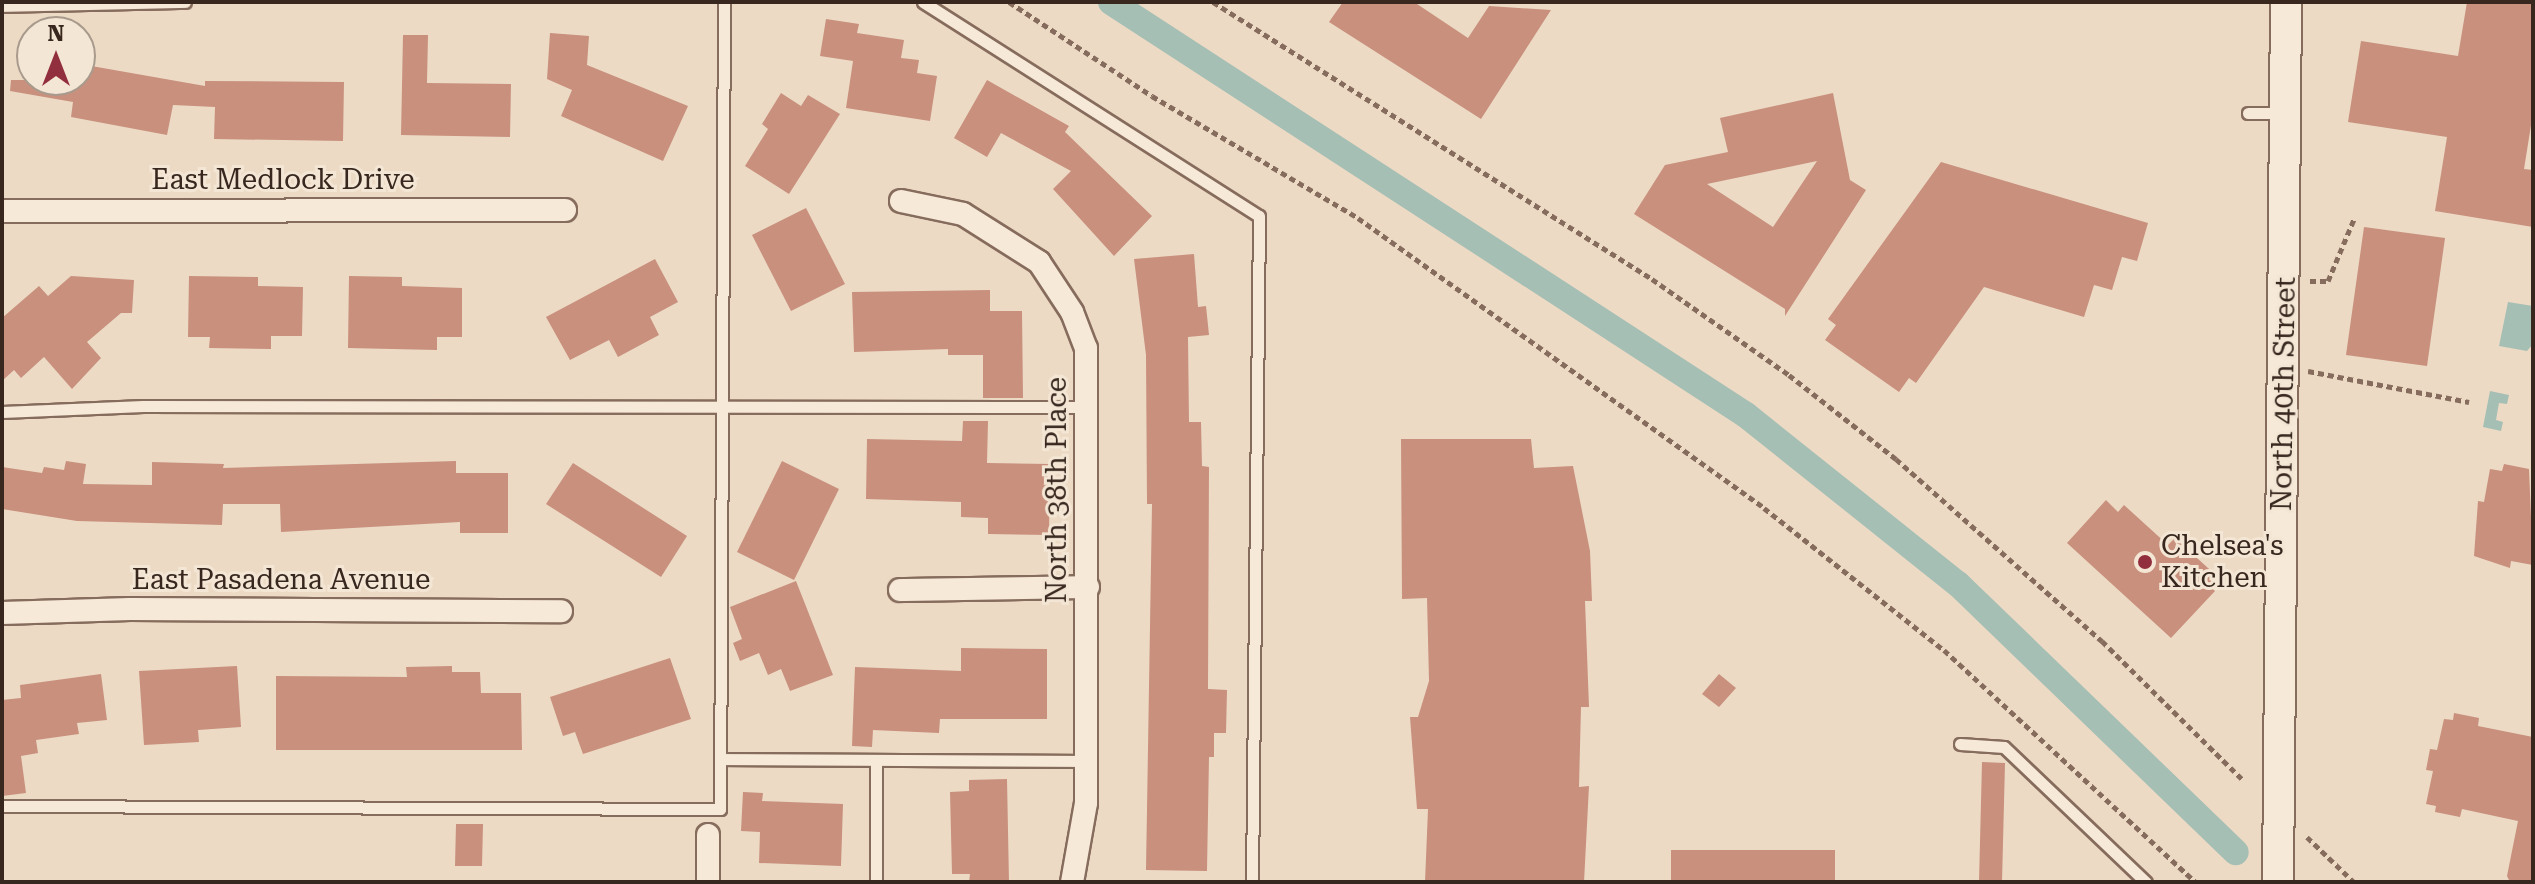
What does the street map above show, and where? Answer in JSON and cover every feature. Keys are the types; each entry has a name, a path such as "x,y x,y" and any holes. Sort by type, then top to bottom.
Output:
{"main road":[{"name":"North 40th Street","path":"2278,882 2286,2"}],"street":[{"name":"North 38th Place","path":"901,201 963,214 1039,262 1072,312 1086,348 1086,803 1072,882"},
{"name":"East Medlock Drive","path":"2,211 565,210"},
{"path":"900,590 1088,587"},
{"name":"East Pasadena Avenue","path":"2,613 130,609 561,611"},
{"path":"708,835 708,882"}],"lane":[{"path":"2,6 185,2"},
{"path":"2,806 720,809 724,2"},
{"path":"923,2 1259,216 1252,882"},
{"path":"2248,113 2286,113"},
{"path":"2,412 143,406 1088,407"},
{"path":"1960,744 2004,747 2146,882"},
{"path":"720,759 1086,761"},
{"path":"876,760 876,882"}],"path":[{"path":"1009,2 1152,96 1358,218 1764,508 1944,650 2195,882"},
{"path":"1213,2 1652,279 1789,375 1896,459 2091,631 2242,779"},
{"path":"2310,281 2328,281 2350,237 2354,219"},
{"path":"2307,371 2469,402"},
{"path":"2307,837 2354,882"}],"shaded area":[{"path":"2508,302 2533,306 2533,344 2527,351 2499,346"},
{"path":"2490,391 2509,395 2507,404 2499,403 2496,420 2503,422 2501,431 2483,427"}],"building":[{"path":"1343,2 1414,2 1468,38 1489,6 1551,10 1481,119 1329,22"},
{"path":"2467,2 2533,2 2533,113 2524,169 2533,170 2533,227 2435,211 2447,137 2348,122 2361,41 2458,56"},
{"path":"826,19 859,24 857,33 904,40 901,58 919,60 917,73 937,76 930,121 846,108 853,61 820,56"},
{"path":"550,33 589,36 587,65 688,106 663,161 561,116 572,90 547,79"},
{"path":"403,35 428,35 427,83 511,84 510,137 401,135"},
{"path":"96,67 205,86 205,81 344,82 343,141 214,139 215,107 173,105 167,135 71,117 73,102 39,96 96,96"},
{"path":"11,80 16,80 16,92 10,91"},
{"path":"987,80 1069,126 1065,132 1152,216 1114,256 1053,189 1071,171 1001,133 987,157 954,138"},
{"path":"781,93 801,106 808,95 840,114 789,194 745,166 768,129 762,124"},
{"path":"1833,93 1850,180 1866,190 1785,316 1785,309 1634,214 1665,165 1728,152 1720,118","holes":["1817,161 1773,227 1707,184"]},
{"path":"1941,162 2148,223 2137,261 2122,257 2112,290 2094,285 2084,317 1984,287 1916,383 1909,378 1899,392 1825,340 1836,325 1828,319"},
{"path":"806,208 845,284 791,311 752,235"},
{"path":"2364,227 2445,238 2427,366 2346,355"},
{"path":"1194,254 1198,307 1206,306 1209,335 1188,337 1189,422 1201,422 1202,466 1209,467 1208,689 1227,690 1226,733 1214,733 1214,757 1209,757 1207,871 1146,870 1152,504 1147,504 1146,355 1134,259"},
{"path":"655,259 678,302 650,317 659,335 618,357 609,340 570,360 546,317"},
{"path":"71,276 134,280 132,313 121,313 87,342 101,358 72,389 44,357 21,378 14,370 2,381 2,318 39,286 48,296"},
{"path":"189,276 258,277 258,286 303,287 302,336 271,336 271,349 209,348 210,337 188,337"},
{"path":"349,276 402,277 402,286 462,288 462,337 437,337 437,350 348,348"},
{"path":"990,290 990,311 1022,311 1023,398 983,398 983,355 948,355 948,349 854,352 852,292"},
{"path":"963,421 988,421 987,463 1050,464 1049,535 988,534 988,518 961,517 961,502 866,499 867,439 962,441"},
{"path":"1401,439 1531,439 1534,468 1573,466 1590,551 1592,601 1585,601 1589,707 1581,707 1579,787 1589,786 1584,882 1425,882 1428,809 1417,809 1410,717 1418,717 1429,681 1427,598 1402,599"},
{"path":"66,461 86,464 83,484 152,485 152,462 224,464 223,468 456,461 456,473 508,473 508,533 460,533 460,522 281,532 280,504 223,504 222,525 77,521 2,509 2,467 42,473 44,467 64,470"},
{"path":"782,461 839,489 794,580 737,552"},
{"path":"573,463 687,536 661,577 546,504"},
{"path":"2504,464 2529,469 2533,565 2511,561 2510,568 2474,556 2478,501 2484,502 2490,469 2502,471"},
{"name":"Chelsea's Kitchen","path":"2106,500 2118,512 2124,505 2168,545 2175,538 2219,578 2210,587 2215,591 2171,638 2067,543"},
{"path":"796,581 833,675 790,691 781,669 768,675 759,653 740,661 733,643 742,639 730,607"},
{"path":"961,648 1047,649 1047,719 940,719 939,733 873,730 872,747 852,746 855,667 961,671"},
{"path":"670,658 691,719 583,754 575,732 563,736 550,697"},
{"path":"237,666 241,727 198,730 199,742 144,745 139,671"},
{"path":"452,666 452,672 480,672 481,693 521,693 522,750 276,750 276,676 407,677 406,667"},
{"path":"101,674 107,720 77,723 79,734 36,740 38,753 21,756 26,793 2,796 2,700 21,698 20,685"},
{"path":"1719,674 1736,688 1719,707 1702,694"},
{"path":"2454,713 2479,718 2478,726 2533,737 2533,882 2510,882 2507,876 2518,821 2462,809 2460,817 2435,812 2436,806 2426,804 2433,771 2426,770 2430,749 2437,750 2444,719 2453,720"},
{"path":"1982,762 2005,763 2002,882 1979,882"},
{"path":"1007,779 1009,882 969,882 970,874 952,874 950,792 969,791 969,780"},
{"path":"743,792 763,793 762,801 843,804 841,866 759,863 760,832 741,831"},
{"path":"456,824 483,824 482,866 455,866"},
{"path":"1671,850 1835,850 1835,882 1671,882"}],"waterway":[{"path":"1111,2 1746,415 1958,584 2236,852"}],"place":[{"name":"Chelsea's Kitchen","path":"2145,562"}]}
